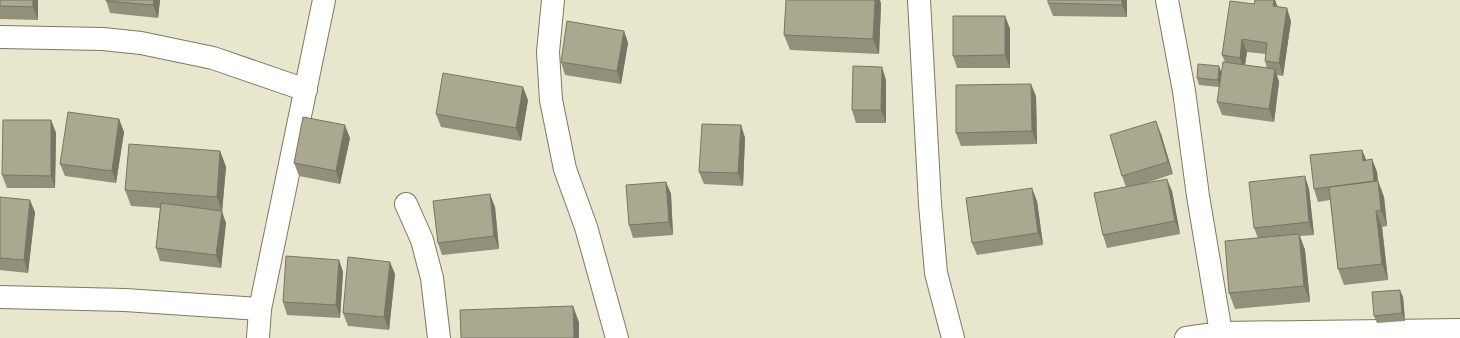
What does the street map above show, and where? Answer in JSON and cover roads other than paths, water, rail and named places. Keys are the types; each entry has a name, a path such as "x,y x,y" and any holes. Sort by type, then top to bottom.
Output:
{"street":[{"path":"258,338 260,309 324,0"},
{"path":"553,0 548,52 551,100 565,169 586,227 617,338"},
{"path":"919,0 930,196 936,273 953,338"},
{"path":"1167,0 1184,91 1198,196 1221,333"},
{"path":"0,37 103,39 141,43 214,58 306,90"},
{"path":"406,204 422,240 432,278 439,338"},
{"path":"0,297 125,300 260,309"},
{"path":"1186,338 1221,333 1460,330"}]}
